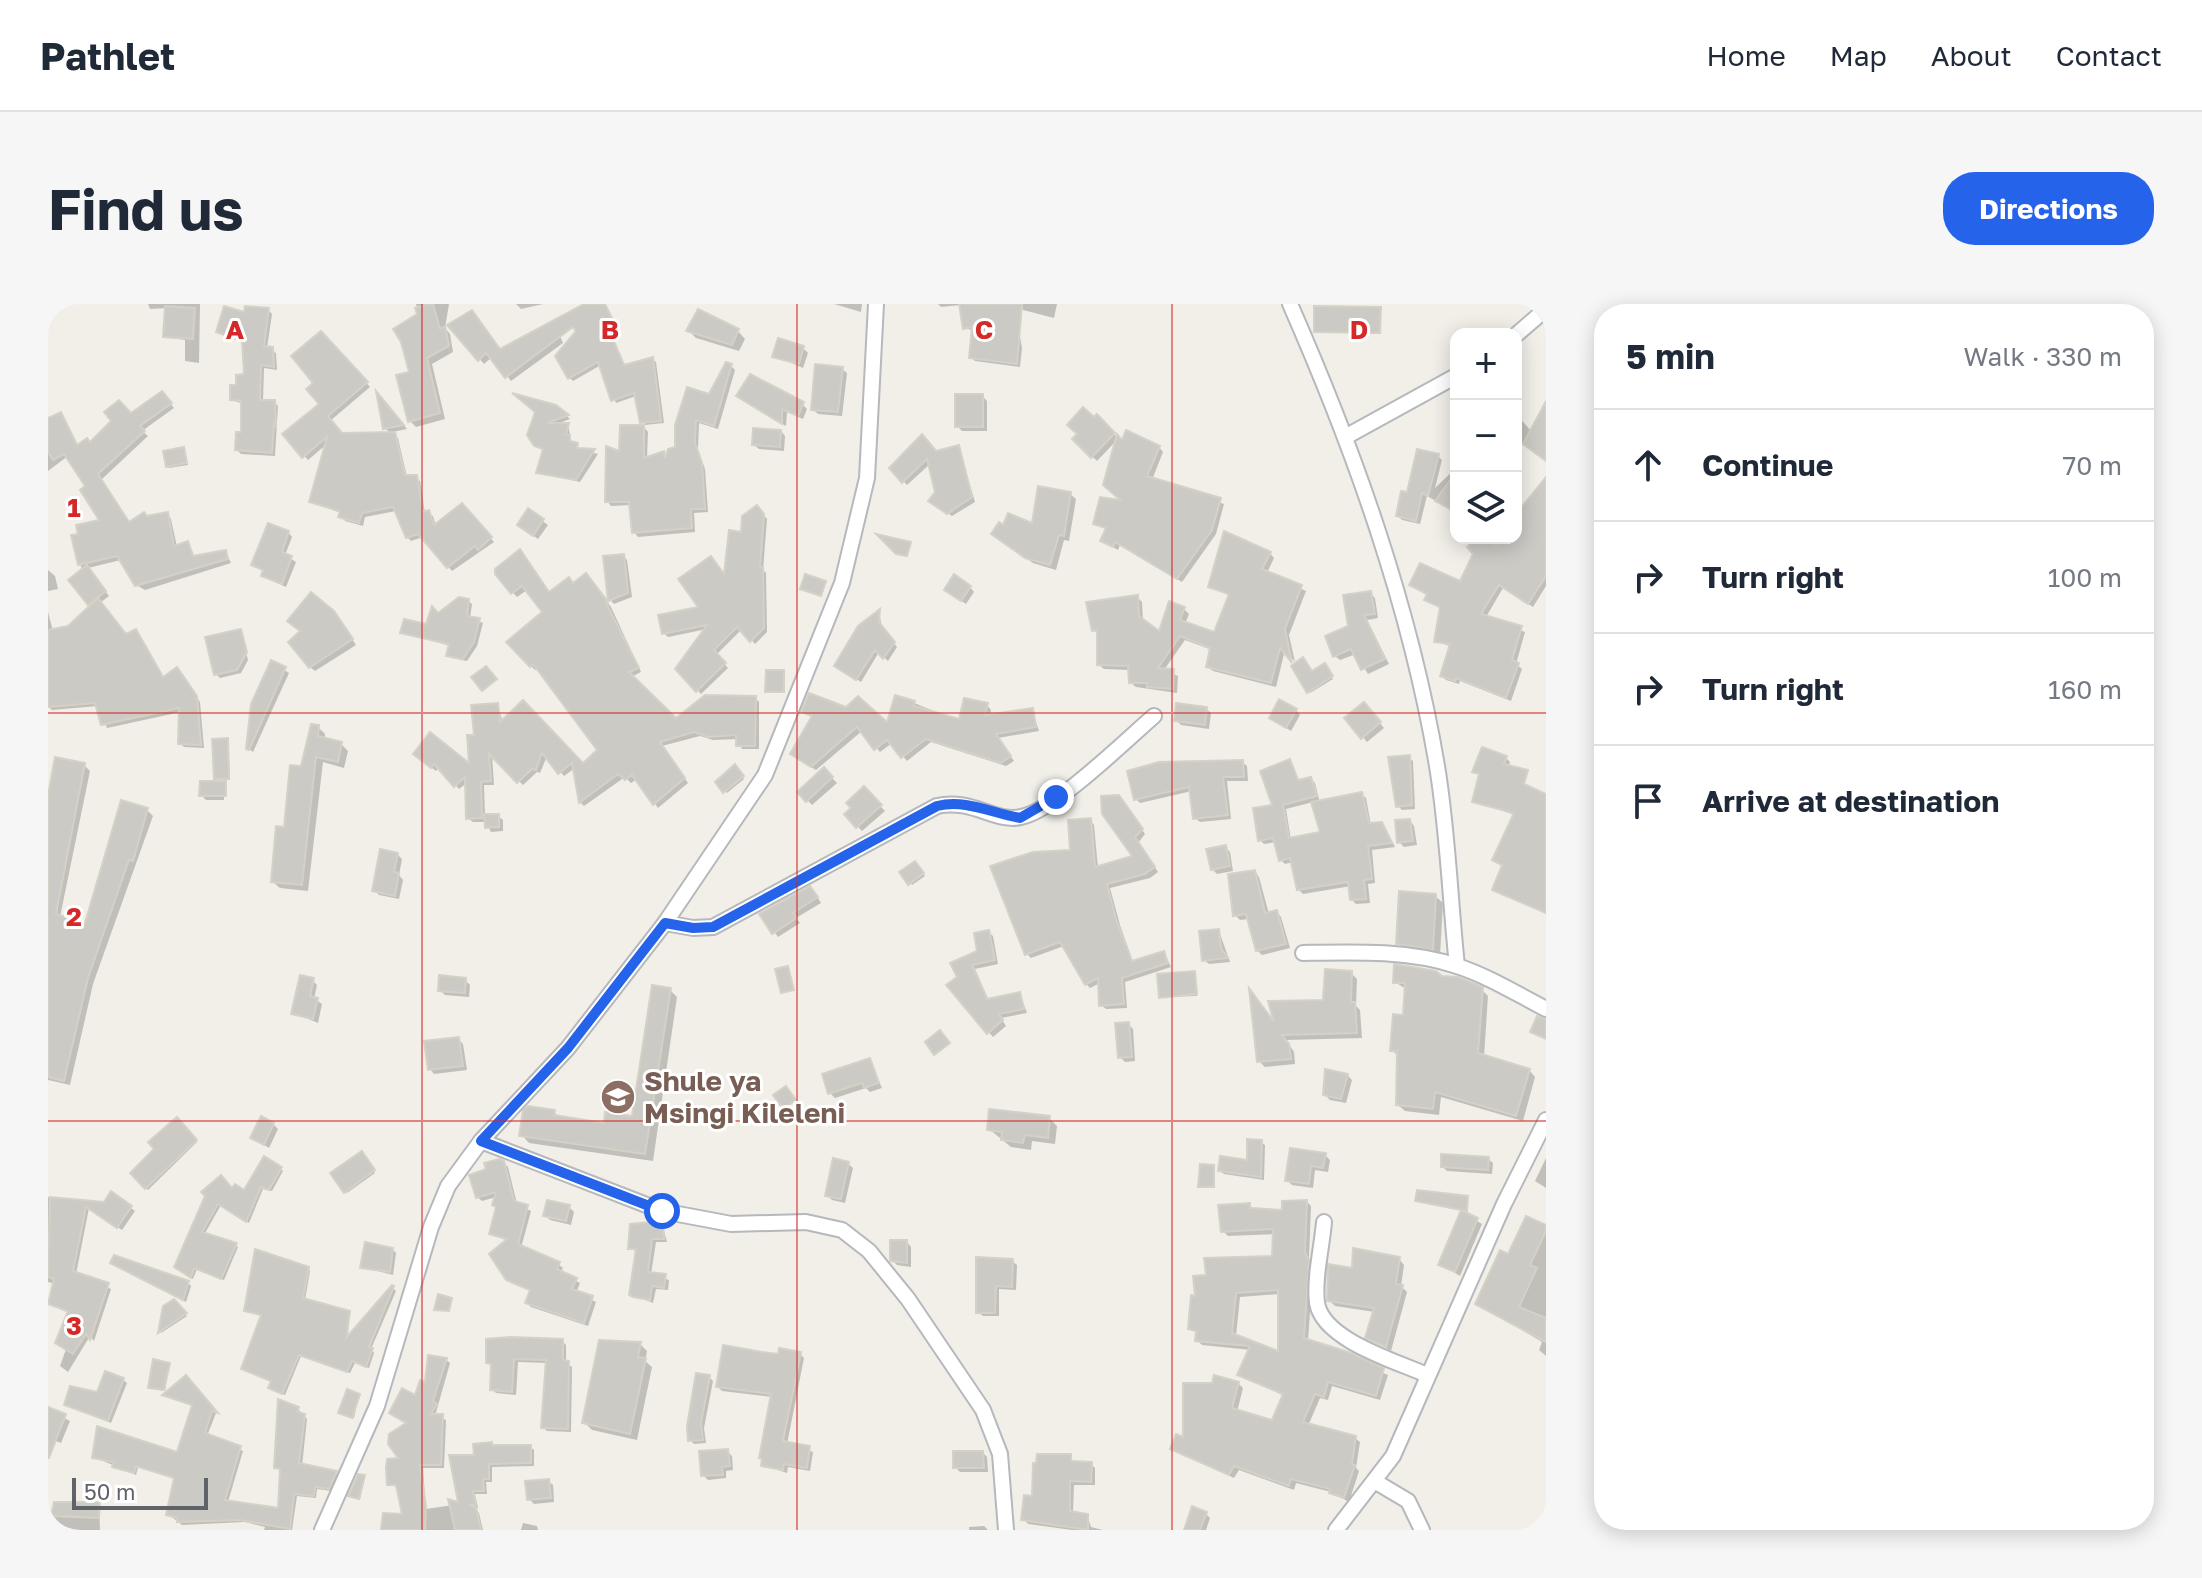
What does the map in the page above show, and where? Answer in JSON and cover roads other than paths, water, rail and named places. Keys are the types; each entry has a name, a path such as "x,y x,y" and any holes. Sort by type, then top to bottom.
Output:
{"street":[{"path":"322,1530 377,1406 431,1227 448,1186 481,1141 568,1048 665,923 765,775 842,583 867,478 876,304"},
{"path":"1290,304 1347,436 1383,546 1416,666 1437,768 1457,966"},
{"path":"1522,330 1546,309"},
{"path":"1347,436 1450,379"},
{"path":"665,923 693,928 713,927 937,806 953,802 970,804 1020,818 1041,809 1061,794 1154,716"},
{"path":"1303,953 1374,953 1418,957 1457,966 1546,1009"},
{"path":"1336,1530 1393,1456 1427,1375 1546,1120"},
{"path":"481,1141 662,1211 731,1224 806,1222 842,1230 869,1251 908,1299 983,1410 1000,1454 1006,1530"},
{"path":"1324,1222 1317,1302 1324,1322 1339,1335 1427,1375"},
{"path":"1376,1482 1408,1501 1422,1530"}],"place":[{"name":"Shule ya Msingi Kileleni","path":"618,1097"}]}
